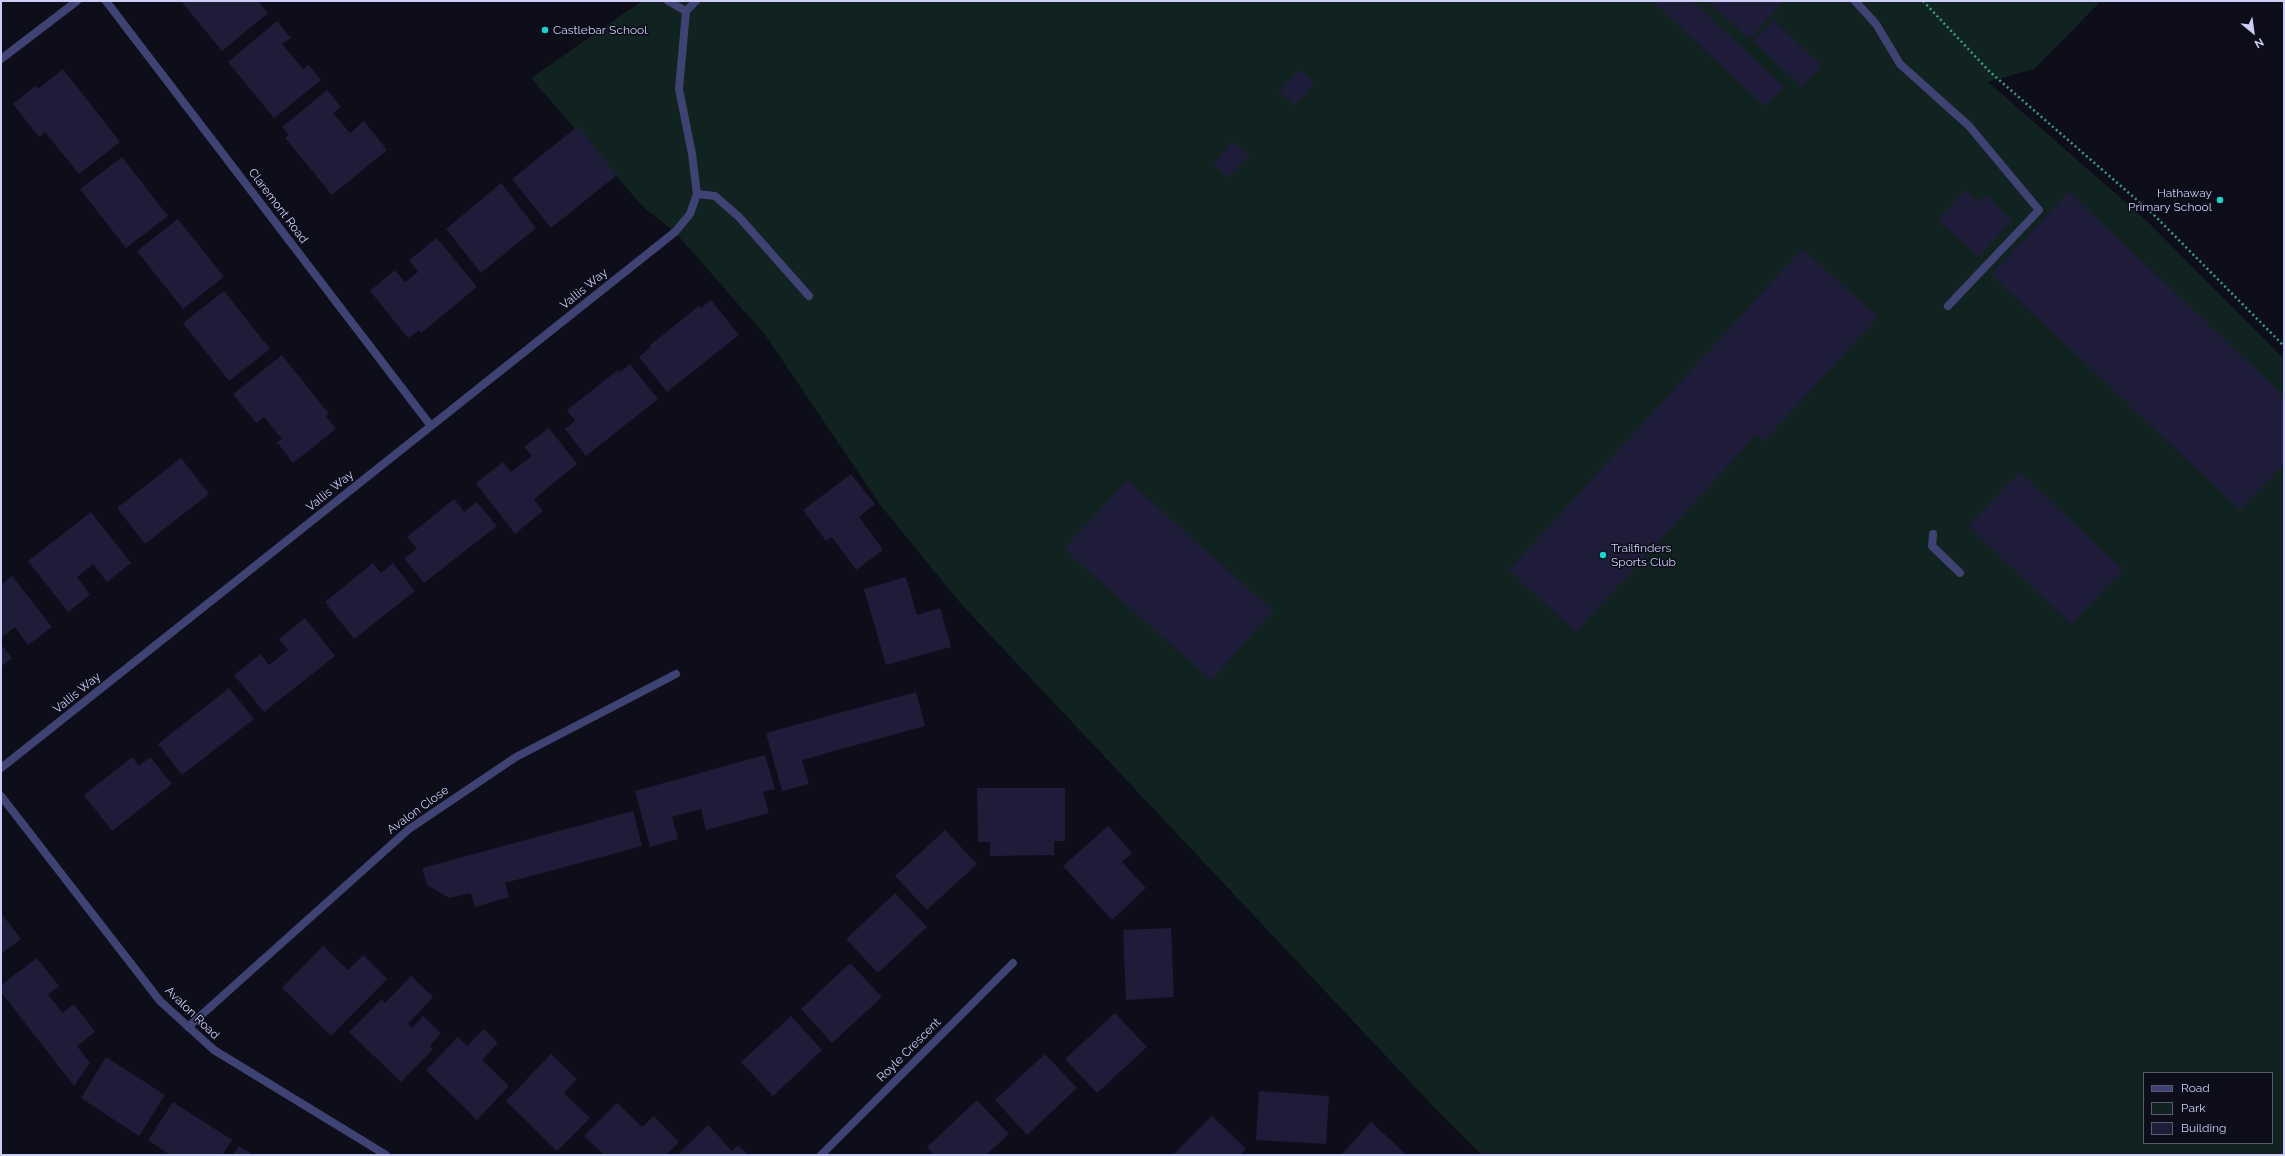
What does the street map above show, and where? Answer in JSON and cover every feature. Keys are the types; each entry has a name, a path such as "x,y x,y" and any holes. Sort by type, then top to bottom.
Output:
{"street":[{"path":"1,59 77,1"},
{"name":"Claremont Road","path":"106,1 430,426"},
{"path":"668,1 686,12"},
{"path":"696,1 686,12 679,89 692,154 697,194 715,196 739,217 809,296"},
{"path":"1855,1 1876,24 1900,64 1969,126 2039,210 1948,306"},
{"name":"Vallis Way","path":"1,768 675,232 690,214 697,194"},
{"path":"1933,534 1932,546 1960,573"},
{"name":"Avalon Close","path":"188,1027 409,829 516,757 676,674"},
{"name":"Avalon Road","path":"1,796 160,1001 214,1050 386,1155"},
{"name":"Royle Crescent","path":"821,1155 1013,963"}],"path":[{"path":"1923,1 1990,72 2153,214 2284,346"}],"green space":[{"name":"Trailfinders Sports Club","path":"642,1 2101,1 2034,69 1988,82 2147,221 2284,359 2284,1155 1482,1155 1432,1105 962,605 881,506 766,336 675,232 642,206 531,78"}],"building":[{"path":"181,1 258,1 268,13 222,51"},
{"path":"1653,1 1693,1 1784,87 1765,107"},
{"path":"1709,1 1784,1 1749,39"},
{"path":"1773,20 1822,66 1802,87 1753,41"},
{"path":"277,21 291,38 282,44 303,69 309,65 321,80 274,118 228,62"},
{"path":"63,69 120,142 79,174 45,132 39,137 13,104 35,86 38,89"},
{"path":"1300,69 1315,83 1295,105 1279,91"},
{"path":"327,90 341,107 333,113 350,133 364,121 387,150 332,195 285,138 289,135 282,127"},
{"path":"578,126 617,175 551,228 512,179"},
{"path":"1233,141 1249,155 1228,178 1213,164"},
{"path":"122,157 168,216 126,248 80,189"},
{"path":"501,183 536,228 481,273 446,229"},
{"path":"1966,190 1979,203 1986,195 2012,221 1978,257 1938,219"},
{"path":"2069,192 2284,396 2284,464 2240,510 1991,274"},
{"path":"178,219 224,277 183,309 137,251"},
{"path":"437,238 477,287 421,333 419,330 408,338 370,291 395,270 405,282 418,272 409,260"},
{"path":"1802,249 1878,317 1764,441 1756,435 1576,632 1509,570"},
{"path":"224,291 270,349 229,381 183,323"},
{"path":"711,300 739,335 667,392 639,357 651,347 649,346 699,306 701,308"},
{"path":"282,355 329,414 326,416 336,429 293,463 277,442 282,439 264,417 256,423 233,394"},
{"path":"630,364 658,399 586,456 565,429 575,421 567,410 618,370 620,372"},
{"path":"549,428 577,464 534,499 543,511 515,534 476,483 503,462 511,472 532,456 524,447"},
{"path":"181,458 209,494 145,544 117,508"},
{"path":"2020,472 2123,570 2071,624 1968,526"},
{"path":"851,474 875,504 859,517 883,550 856,570 832,537 826,541 803,510"},
{"path":"1127,480 1273,611 1211,680 1064,549"},
{"path":"454,499 464,512 477,502 497,526 424,583 404,558 417,549 407,537"},
{"path":"91,512 131,563 107,582 93,564 77,577 90,595 68,612 28,561"},
{"path":"373,563 381,573 393,563 415,591 354,639 325,602"},
{"path":"12,576 52,627 28,645 15,627 1,638 1,585"},
{"path":"906,577 917,615 940,608 951,647 886,665 864,589"},
{"path":"305,618 335,656 264,712 234,675 261,654 269,665 288,650 279,639"},
{"path":"1,644 12,658 1,667"},
{"path":"229,688 254,719 182,775 158,744"},
{"path":"916,692 925,726 802,760 809,784 782,791 766,733"},
{"path":"765,755 775,789 763,792 769,813 706,830 701,809 672,817 678,839 650,847 635,791"},
{"path":"132,757 139,766 150,757 172,784 112,831 84,795"},
{"path":"977,788 1065,788 1065,841 1054,841 1054,855 990,856 990,842 978,842"},
{"path":"633,811 642,846 505,883 509,897 475,907 471,893 449,898 427,885 422,868"},
{"path":"1108,826 1132,853 1122,862 1146,888 1112,920 1063,866"},
{"path":"945,830 977,864 927,910 895,876"},
{"path":"895,893 927,927 878,973 846,939"},
{"path":"1,913 21,939 1,954"},
{"path":"1171,928 1174,997 1126,1000 1123,930"},
{"path":"323,946 348,970 363,955 387,979 331,1036 282,988"},
{"path":"37,958 59,986 48,995 62,1013 74,1004 95,1032 77,1046 90,1063 74,1086 1,992 1,985"},
{"path":"850,963 882,997 832,1043 801,1009"},
{"path":"411,976 433,997 408,1024 412,1028 423,1016 441,1033 430,1046 433,1049 401,1082 349,1032 382,999 385,1003"},
{"path":"1115,1013 1147,1047 1097,1093 1065,1059"},
{"path":"791,1016 822,1050 773,1096 741,1062"},
{"path":"484,1029 498,1043 482,1060 509,1086 477,1120 426,1070 458,1037 467,1046"},
{"path":"551,1054 577,1079 564,1093 590,1118 557,1151 506,1101"},
{"path":"1045,1054 1077,1088 1027,1135 995,1100"},
{"path":"106,1057 165,1095 139,1136 81,1098"},
{"path":"1259,1091 1329,1096 1326,1144 1256,1140"},
{"path":"977,1100 1009,1134 986,1155 934,1155 927,1147"},
{"path":"173,1102 232,1140 222,1155 170,1155 148,1140"},
{"path":"617,1103 642,1127 654,1116 679,1142 666,1155 604,1155 584,1136"},
{"path":"1212,1116 1246,1149 1240,1155 1173,1155"},
{"path":"1371,1122 1396,1145 1407,1155 1341,1155"},
{"path":"708,1125 732,1151 738,1145 748,1155 677,1155"},
{"path":"239,1146 253,1155 233,1155"}],"place":[{"name":"Castlebar School","path":"545,30"},
{"name":"Hathaway Primary School","path":"2220,200"},
{"name":"Trailfinders Sports Club","path":"1603,555"}]}
